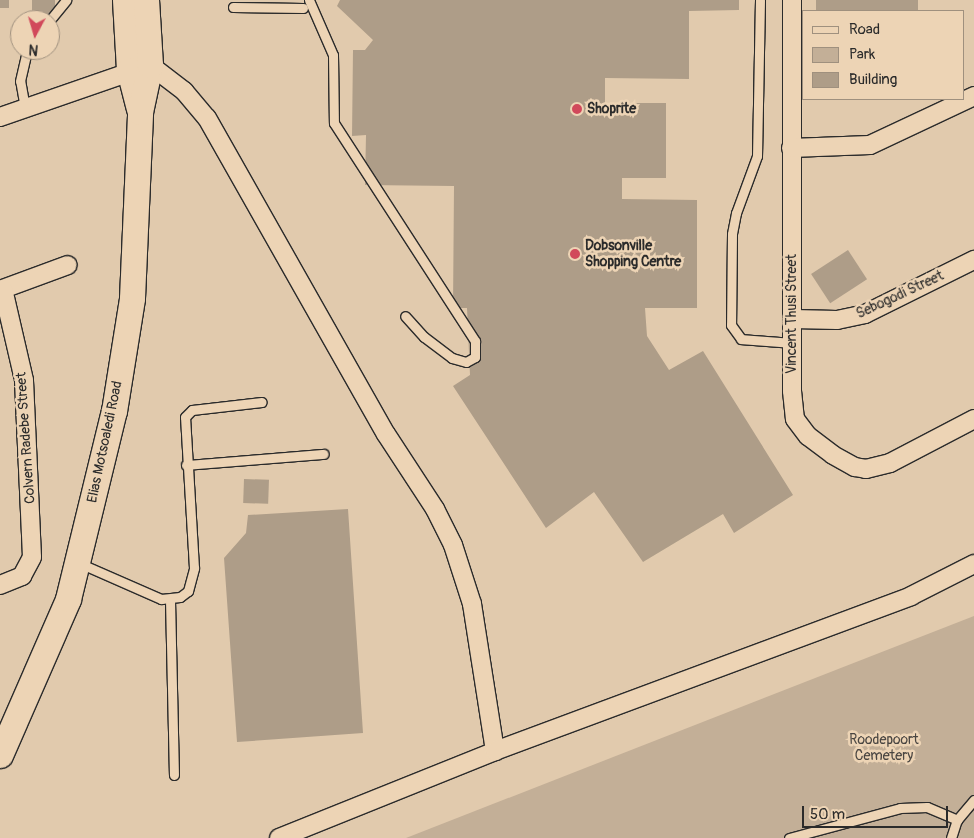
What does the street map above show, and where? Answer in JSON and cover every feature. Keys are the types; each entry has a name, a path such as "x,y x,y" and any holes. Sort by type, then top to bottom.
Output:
{"main road":[{"name":"Elias Motsoaledi Road","path":"125,0 140,68"},
{"name":"Elias Motsoaledi Road","path":"0,755 68,599 114,411 132,298 140,112 140,68 146,0"}],"street":[{"name":"Vincent Thusi Street","path":"792,0 791,148 794,318 792,402 795,419 808,436 855,467 881,466 974,419"},
{"path":"0,117 140,68 184,90 207,118 386,434 449,538 472,604 495,751"},
{"path":"791,148 807,150 870,145 974,96"},
{"name":"Sebogodi Street","path":"794,318 837,320 865,314 974,260"},
{"name":"Colvern Radebe Street","path":"7,584 22,576 32,556 32,518 24,380 2,289 68,265"},
{"path":"279,838 495,751 911,596 974,564"}],"lane":[{"path":"58,10 66,0"},
{"path":"309,0 333,56 336,128 475,341 474,357 466,362 452,358 424,337 405,316"},
{"path":"760,0 757,156 736,213 732,234 731,325 741,338 792,343"},
{"path":"233,7 303,8"},
{"path":"24,60 20,81 25,108"},
{"path":"76,562 150,596 170,600 188,591 194,568 183,421 192,410 262,402"},
{"path":"186,465 324,454"},
{"path":"170,600 174,775"},
{"path":"951,838 957,820 974,800"},
{"path":"789,838 900,808 928,807 957,820"}],"green space":[{"name":"Roodepoort Cemetery","path":"974,616 974,838 406,838"}],"building":[{"path":"0,0 9,0 9,8 0,8"},
{"path":"32,0 55,0 55,10 32,10"},
{"name":"Dobsonville Shopping Centre","path":"340,0 739,0 739,10 689,11 689,79 605,78 605,103 666,103 666,178 622,178 622,199 697,200 697,308 645,308 647,336 669,370 703,351 793,495 734,533 723,514 643,562 594,492 546,528 453,386 470,375 467,308 453,308 454,186 365,185 366,135 352,136 353,50 365,50 373,40 337,6"},
{"path":"816,0 918,0 918,10 816,10"},
{"path":"848,250 867,279 830,303 811,274"},
{"path":"244,479 269,480 268,504 243,503"},
{"path":"348,509 363,733 237,742 224,558 246,533 248,515"}],"place":[{"name":"Shoprite","path":"577,109"},
{"name":"Dobsonville Shopping Centre","path":"575,254"}]}
